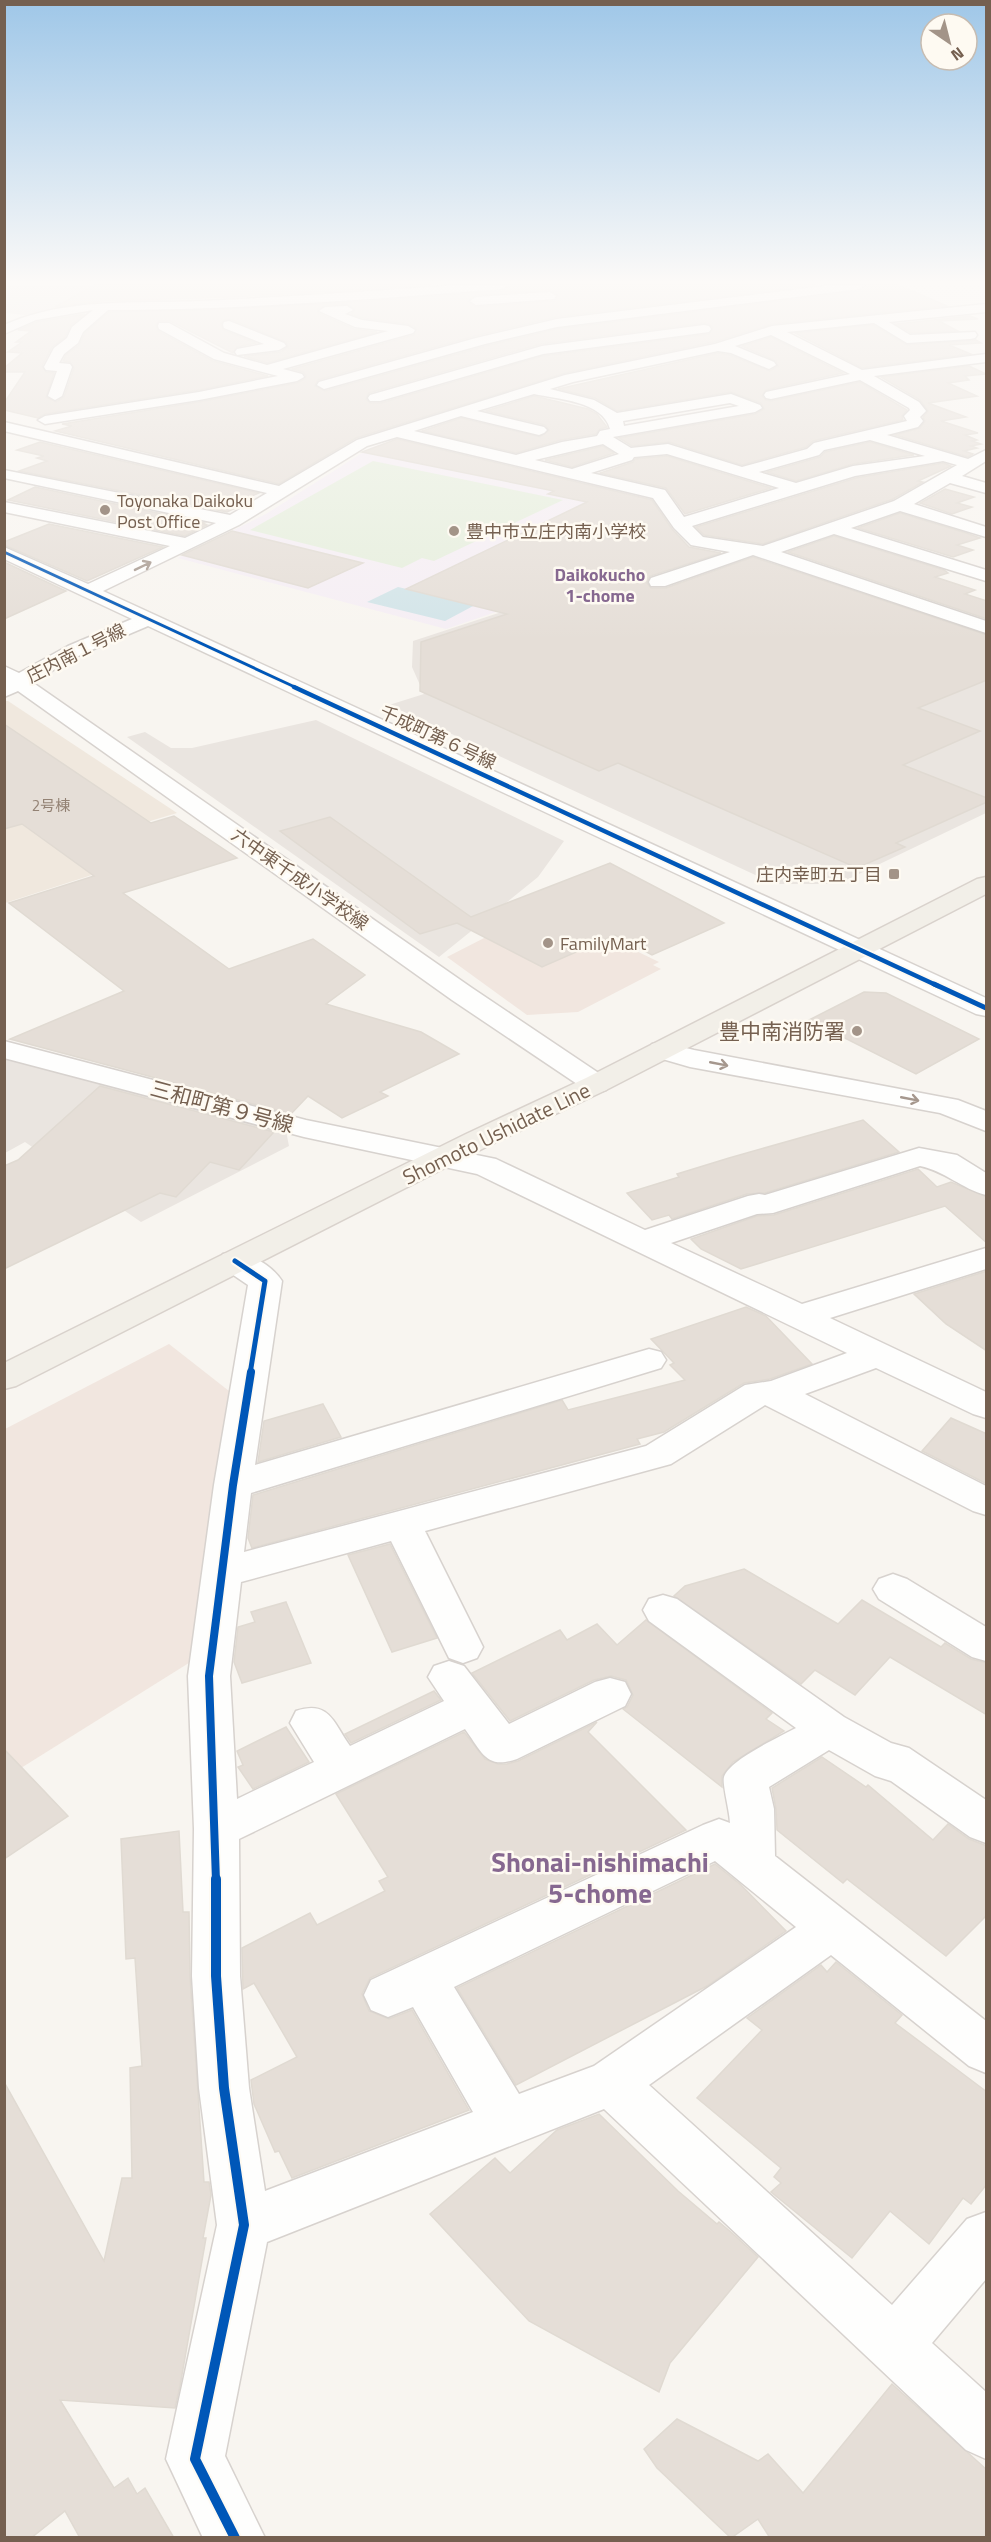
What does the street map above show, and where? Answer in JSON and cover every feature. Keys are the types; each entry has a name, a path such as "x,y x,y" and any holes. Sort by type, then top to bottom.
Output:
{"main road":[{"name":"Shomoto Ushidate Line","path":"4,1378 440,1159 596,1084 987,884"}],"street":[{"path":"4,442 29,431 45,420 58,404"},
{"path":"45,420 150,404"},
{"path":"398,404 539,430"},
{"path":"89,590 233,521 362,443 486,404"},
{"path":"592,404 606,409 613,430 628,453"},
{"path":"516,460 710,404"},
{"path":"613,430 755,408 745,404"},
{"path":"741,472 813,452 819,446 913,424 916,421 911,416 919,411 912,404"},
{"path":"4,426 283,492"},
{"path":"396,432 659,494 680,524 697,541 756,552 987,627"},
{"path":"870,435 970,464"},
{"path":"572,473 626,457 628,453 668,449 794,488"},
{"path":"658,582 834,528 900,505 987,455"},
{"path":"680,524 852,471 947,458"},
{"path":"852,471 869,486"},
{"path":"7,474 233,521"},
{"path":"280,474 303,479"},
{"path":"948,477 987,488"},
{"path":"900,505 987,532"},
{"path":"4,507 187,544"},
{"path":"834,528 987,576"},
{"path":"697,541 729,531"},
{"name":"千成町第６号線","path":"4,552 858,949"},
{"path":"899,598 987,564"},
{"name":"庄内南１号線","path":"9,682 111,631 149,619"},
{"name":"六中東千成小学校線","path":"9,682 596,1084"},
{"path":"858,949 987,1008"},
{"name":"三和町第９号線","path":"4,1049 298,1126 440,1159 485,1166 879,1354 983,1400"},
{"path":"662,1050 690,1058 948,1106 987,1122"},
{"path":"644,1241 759,1203 762,1206 919,1157 946,1162 987,1186"},
{"path":"800,1316 987,1258"},
{"path":"235,1261 265,1281 234,1485 209,1676 216,1829 216,1976 225,2088 244,2225 195,2459 235,2538"},
{"path":"224,1572 658,1455 758,1394 774,1393 879,1354"},
{"path":"234,1485 649,1360"},
{"path":"774,1393 987,1502"},
{"path":"402,1524 461,1677 501,1747 610,1694"},
{"path":"893,1588 987,1646"},
{"path":"663,1610 830,1729 890,1764 894,1760 987,1824"},
{"path":"216,1829 342,1769 461,1677"},
{"path":"311,1723 342,1769"},
{"path":"752,1864 752,1809 745,1779 830,1729"},
{"path":"507,2122 406,1987 718,1838 987,2050"},
{"path":"244,2225 611,2083 832,1928"},
{"path":"611,2083 987,2430"},
{"path":"894,2345 987,2238"}],"shaded area":[{"name":"豊中市立庄内南小学校","path":"403,436 648,495 687,547 446,629 178,558 266,514 370,448"},
{"path":"787,567 986,635 986,813 838,884 775,884 389,705 424,694 412,667 413,641 605,578 676,603"},
{"path":"398,587 475,605 445,621 367,602"},
{"path":"4,701 8,701 177,813 63,847 98,873 5,903"},
{"path":"316,720 564,841 538,877 439,957 127,737 145,732 171,748 192,748"},
{"path":"539,910 589,928 659,962 653,965 661,969 578,1012 527,1015 447,957"},
{"path":"4,1057 286,1131 289,1146 141,1222 25,1142 5,1153"},
{"path":"169,1344 229,1391 192,1661 5,1778 5,1429"}],"green space":[{"path":"373,461 563,500 434,561 422,558 402,568 250,530"}],"building":[{"path":"4,404 112,404 45,414 38,418 4,410"},
{"path":"189,404 467,404 356,438 279,484 55,431 72,426 62,424"},
{"path":"510,404 566,404 588,409 597,414 607,427 600,429 596,434 561,440 516,453 422,431 461,418 540,437 549,430 545,425 486,411"},
{"path":"605,404 661,404 617,411"},
{"path":"761,404 896,404 907,410 902,416 903,420 813,441 806,447 742,465 669,442 632,446 619,438 755,414 764,409"},
{"path":"923,404 930,404 966,417 941,421 978,433 965,435 981,444 971,446 977,448 964,451 973,454 968,457 895,435 920,428 925,421 923,417 928,411"},
{"path":"397,439 652,500 672,529 689,547 721,553 650,576 647,583 651,588 666,588 753,557 987,635 987,680 918,708 980,731 903,765 987,798 987,802 896,843 905,847 857,868 618,763 599,771 420,691 421,642 507,614 406,589 587,502 548,494 554,491 362,452"},
{"path":"40,442 259,493 237,502 244,504 227,512 19,471 47,461 37,458 44,456 17,450"},
{"path":"870,442 914,455 853,464 796,481 767,472 820,457 825,452"},
{"path":"603,446 614,453 572,467 545,460"},
{"path":"667,456 771,488 685,514 666,488 600,473 633,462 635,459"},
{"path":"943,463 951,466 918,481 923,482 893,499 763,544 704,535 696,527 856,478"},
{"path":"35,487 207,525 185,536 8,500"},
{"path":"945,489 974,497 957,503 972,507 952,514 920,503"},
{"path":"900,513 980,538 957,545 973,550 953,557 858,528"},
{"path":"49,524 163,547 87,581 4,545 4,542"},
{"path":"232,531 363,563 308,588 182,555"},
{"path":"834,536 944,570 948,573 935,577 975,590 965,594 987,601 987,619 788,552"},
{"path":"4,562 66,591 4,619"},
{"path":"4,724 151,823 174,816 237,858 123,893 229,969 313,939 365,975 326,1004 421,1032 459,1054 380,1092 388,1096 342,1118 308,1096 291,1114 10,1039 124,991 9,903 94,876 22,824 4,829"},
{"path":"330,817 471,917 610,863 724,923 652,955 615,935 542,967 457,923 420,934 280,831"},
{"path":"864,992 886,993 979,1039 916,1074 809,1020"},
{"path":"100,1086 274,1132 239,1170 210,1162 176,1197 160,1193 4,1269 4,1166 18,1160"},
{"path":"863,1120 899,1152 765,1193 747,1194 672,1219 669,1215 652,1220 627,1193 679,1177 677,1174"},
{"path":"918,1169 937,1187 951,1182 987,1197 987,1243 945,1206 741,1269 701,1249 691,1239 757,1216 774,1215"},
{"path":"987,1271 987,1351 946,1324 914,1294"},
{"path":"746,1307 766,1316 812,1364 770,1379 744,1383 664,1432 637,1439 640,1444 252,1548 248,1538 253,1495 562,1400 568,1410 685,1380 670,1365 674,1363 651,1339"},
{"path":"323,1404 341,1437 258,1462 264,1421"},
{"path":"951,1418 987,1434 987,1484 922,1451"},
{"path":"390,1544 437,1638 392,1652 348,1555"},
{"path":"744,1569 838,1624 862,1600 941,1647 945,1643 971,1659 987,1663 987,1715 890,1657 855,1695 815,1670 801,1684 674,1596 685,1586"},
{"path":"286,1602 311,1663 242,1683 234,1662 238,1627 255,1622 251,1612"},
{"path":"646,1620 772,1713 766,1719 784,1731 733,1762 722,1776 722,1787 623,1709 627,1707 633,1695 626,1680 611,1676 594,1680 510,1721 472,1673 560,1630 567,1640 597,1624 617,1645"},
{"path":"434,1691 441,1700 351,1743 345,1734"},
{"path":"597,1722 588,1732 686,1830 370,1978 362,1994 369,2011 389,2019 412,2010 469,2110 292,2178 279,2151 275,2152 254,2104 251,2080 297,2057 254,1983 243,1989 242,1948 310,1913 317,1925 385,1891 379,1881 388,1877 336,1794 464,1732 485,1759 498,1764 507,1764 518,1761"},
{"path":"286,1727 309,1762 253,1789 238,1767 243,1765 237,1751"},
{"path":"4,1749 68,1816 4,1859"},
{"path":"822,1757 866,1787 868,1785 933,1840 948,1824 969,1839 987,1846 987,1915 946,1956 847,1879 843,1883 777,1830 772,1788"},
{"path":"179,1831 183,1912 189,1912 190,1976 204,2182 209,2182 211,2195 203,2238 206,2238 180,2386 175,2408 60,2400 114,2488 128,2478 137,2494 145,2488 174,2538 80,2538 65,2511 31,2538 4,2538 4,2082 104,2261 122,2178 132,2178 130,2068 142,2066 135,1958 126,1959 121,1839"},
{"path":"715,1864 741,1885 786,1931 707,1986 516,2085 457,1988"},
{"path":"836,1962 902,2015 895,2023 987,2092 987,2184 971,2204 963,2198 929,2244 890,2211 852,2258 771,2192 781,2183 774,2177 781,2168 697,2098 762,2030 747,2018 821,1965 827,1972"},
{"path":"599,2114 678,2191 717,2224 719,2222 758,2257 670,2363 659,2392 529,2321 430,2214 495,2158 510,2173 557,2130"},
{"path":"892,2384 987,2470 987,2538 770,2538 758,2519 731,2538 657,2468 644,2449 677,2419 758,2461 768,2454 803,2493"}],"cycle path":[{"path":"4,552 986,1008"},
{"path":"235,1261 265,1281 233,1485 209,1676 216,1829 216,1976 224,2088 244,2225 195,2459 235,2538"}],"place":[{"name":"Toyonaka Daikoku Post Office","path":"105,510"},
{"name":"豊中市立庄内南小学校","path":"454,531"},
{"name":"庄内幸町五丁目","path":"894,874"},
{"name":"FamilyMart","path":"548,943"},
{"name":"豊中南消防署","path":"857,1031"}],"district":[{"name":"Daikokucho 1-chome","path":"600,584"},
{"name":"Shonai-nishimachi 5-chome","path":"600,1876"}]}
